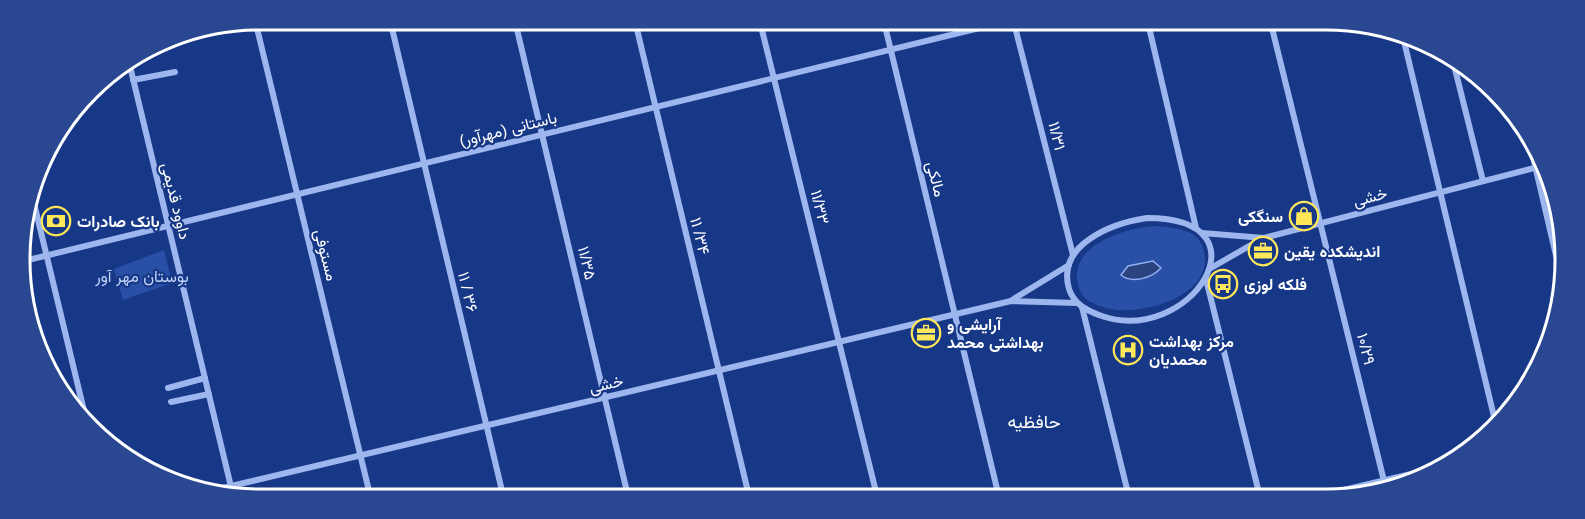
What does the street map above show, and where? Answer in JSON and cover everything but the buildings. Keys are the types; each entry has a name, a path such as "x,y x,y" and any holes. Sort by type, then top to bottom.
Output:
{"street":[{"name":"مستوفی","path":"257,30 368,489"},
{"name":"۱۱ / ۳۶","path":"392,30 502,489"},
{"name":"۱۱/۳۵","path":"517,30 626,489"},
{"name":"۱۱ /۳۴","path":"637,30 747,489"},
{"name":"۱۱/۳۳","path":"762,30 875,489"},
{"name":"مالکی","path":"886,30 997,489"},
{"name":"باستانی (مهرآور)","path":"30,260 971,30"},
{"name":"۱۱/۳۱","path":"1016,30 1072,255"},
{"path":"1150,30 1196,228"},
{"name":"۱۰/۲۹","path":"1272,30 1384,480"},
{"path":"1405,44 1494,416"},
{"name":"داوود قدیمی","path":"131,70 231,486"},
{"path":"1455,71 1483,182"},
{"path":"133,80 175,72"},
{"name":"خشی","path":"1202,233 1263,238 1536,168"},
{"path":"1543,185 1555,247"},
{"path":"35,210 83,406"},
{"path":"1079,305 1110,318 1124,320 1144,318 1182,305 1206,279 1211,268 1211,249 1202,233 1196,228 1166,219 1132,220 1099,233 1072,255 1069,265 1069,288 1079,305 1127,489"},
{"path":"1211,268 1263,238"},
{"name":"خشی","path":"1011,301 1069,265"},
{"path":"1206,279 1258,489"},
{"name":"خشی","path":"228,487 1011,301 1079,305"},
{"path":"168,388 205,378"},
{"path":"171,402 209,394"},
{"path":"1355,487 1402,476"}],"green space":[{"path":"1157,226 1188,232 1202,245 1205,265 1199,279 1187,291 1172,300 1135,310 1103,307 1085,298 1080,292 1077,273 1081,260 1090,250 1115,235"},
{"name":"بوستان مهر آور","path":"164,250 172,283 123,300 114,269"}],"shaded area":[{"path":"1153,261 1161,268 1147,277 1131,279 1121,275 1128,266"}],"place":[{"name":"سنگکی","path":"1304,216"},
{"name":"بانک صادرات","path":"56,221"},
{"name":"اندیشکده یقین","path":"1263,251"},
{"name":"فلکه لوزی","path":"1223,284"},
{"name":"آرایشی و بهداشتی محمد","path":"926,333"},
{"name":"مرکز بهداشت محمدیان","path":"1128,350"}],"district":[{"name":"حافظیه","path":"1034,422"}]}
